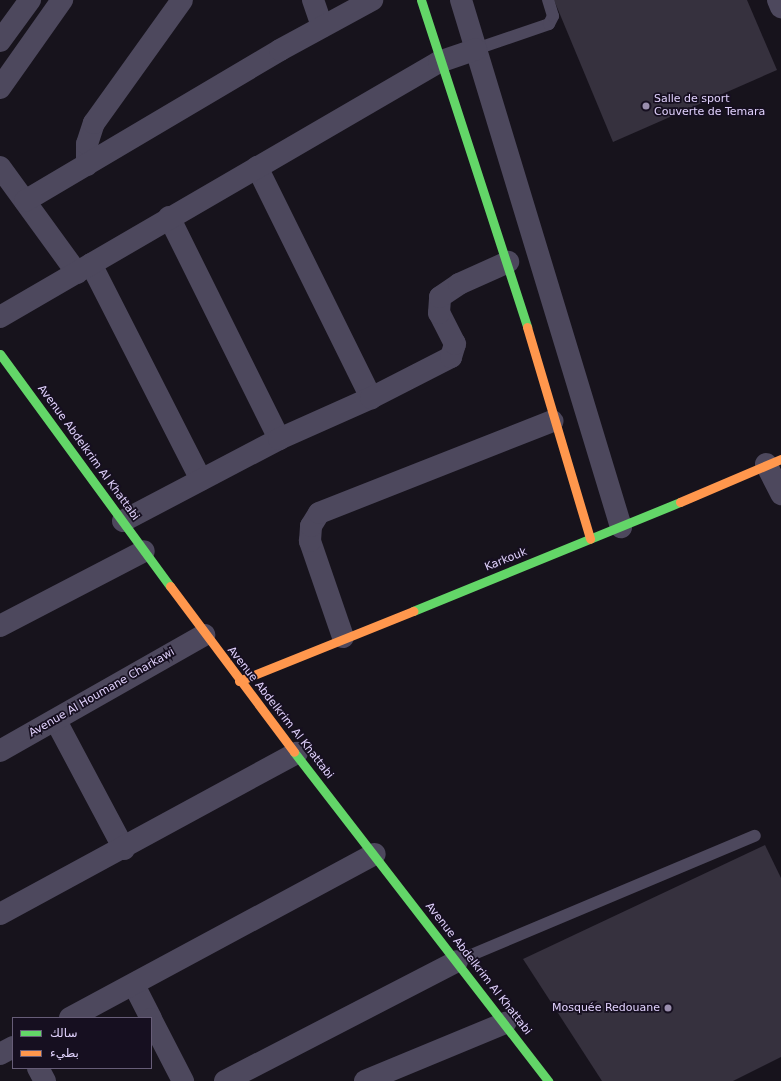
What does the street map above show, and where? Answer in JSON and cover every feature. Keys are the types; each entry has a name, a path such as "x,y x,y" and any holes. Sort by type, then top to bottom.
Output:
{"street":[{"path":"0,41 30,0"},
{"path":"0,88 62,0"},
{"path":"87,165 87,144 94,123 182,0"},
{"path":"313,0 322,26"},
{"path":"25,201 322,26 372,0"},
{"path":"420,0 439,62 508,262 552,421 590,539"},
{"path":"461,0 621,528"},
{"path":"778,0 781,7"},
{"path":"0,317 84,269 169,217 439,62 476,49"},
{"path":"0,167 25,201 84,269 201,480"},
{"path":"257,167 371,398"},
{"path":"169,217 279,440"},
{"path":"123,521 279,440 371,398 451,357 455,344 439,313 440,297 459,284 508,262"},
{"name":"Avenue Abdelkrim Al Khattabi","path":"0,354 123,521 204,635 375,854 548,1081"},
{"path":"343,637 310,541 310,526 319,513 552,421"},
{"path":"774,462 781,494"},
{"name":"Karkouk","path":"239,681 343,637 621,528 774,462"},
{"path":"0,626 144,551"},
{"name":"Avenue Al Houmane Charkawi","path":"0,751 56,721 204,635"},
{"path":"56,721 124,849"},
{"path":"0,914 124,849 296,753"},
{"path":"72,1017 134,985 375,854"},
{"path":"225,1081 457,961"},
{"path":"134,985 150,1017"},
{"path":"152,1020 183,1081"},
{"path":"365,1081 505,1023"},
{"path":"0,1054 12,1048"},
{"path":"39,1069 45,1081"}],"lane":[{"path":"476,49 549,24 553,16 548,0"},
{"path":"457,961 755,836"}],"building":[{"name":"Salle de sport Couverte de Temara","path":"554,0 747,0 777,70 613,142"},
{"name":"Mosquée Redouane","path":"765,845 781,878 781,1057 733,1081 602,1081 523,959"}],"traffic: fast":[{"path":"421,0 527,327"},
{"path":"0,354 170,586"},
{"path":"413,611 680,502"},
{"path":"294,752 548,1081"}],"traffic: slow":[{"path":"527,327 590,539"},
{"path":"680,502 781,459"},
{"path":"170,586 294,752"},
{"path":"239,681 413,611"}],"place":[{"name":"Salle de sport Couverte de Temara","path":"646,106"},
{"name":"Mosquée Redouane","path":"668,1008"}]}
